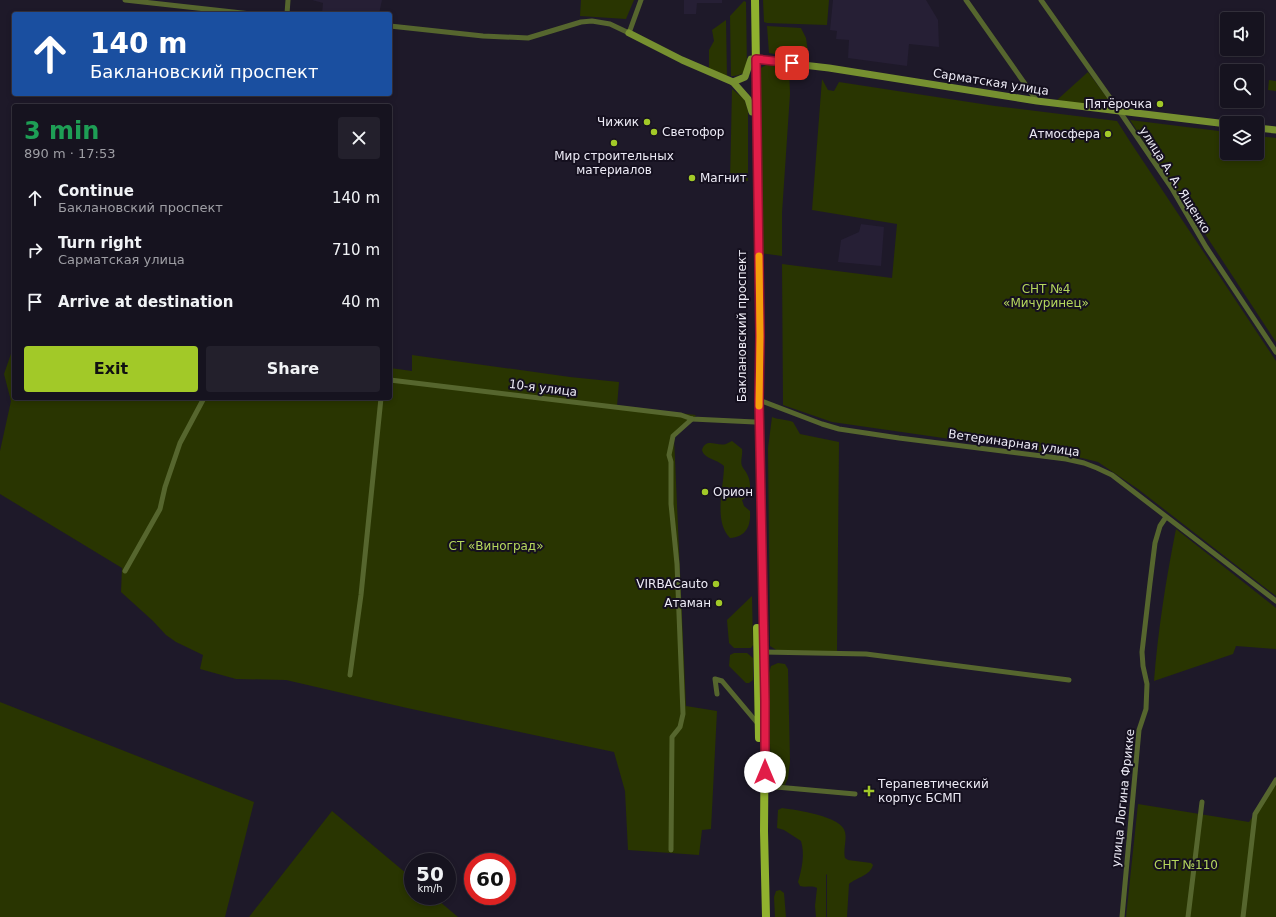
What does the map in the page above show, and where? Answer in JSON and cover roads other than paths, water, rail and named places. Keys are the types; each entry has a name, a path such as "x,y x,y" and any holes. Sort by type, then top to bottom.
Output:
{"main road":[{"name":"Баклановский проспект","path":"751,0 754,59"},
{"name":"Баклановский проспект","path":"755,0 754,81 760,336 755,422 760,652"},
{"path":"629,33 686,62 733,82 748,99 752,112"},
{"path":"733,82 745,77 754,59"},
{"name":"Сарматская улица","path":"754,59 836,69 1037,101 1220,123"},
{"path":"733,82 754,81"},
{"name":"Баклановский проспект","path":"754,81 752,112 760,652"},
{"path":"1264,129 1276,130"},
{"path":"760,652 759,726 761,917"},
{"path":"760,652 765,701 766,917"}],"street":[{"path":"125,0 233,12"},
{"path":"287,12 288,0"},
{"path":"392,26 483,36 528,38 581,22 592,21 610,24 629,33 641,0"},
{"path":"966,0 1037,101"},
{"name":"улица А. А. Ященко","path":"1041,0 1171,187 1206,248 1276,352"},
{"name":"10-я улица","path":"392,380 681,415 692,419 755,422"},
{"name":"Ветеринарная улица","path":"757,399 822,424 851,431 1066,459 1084,463 1112,476 1276,601"},
{"path":"125,571 160,509 165,487 180,443 203,400"},
{"path":"350,675 362,595 381,400"},
{"path":"670,850 672,737 680,728 683,714 677,564 671,504 671,462 669,455 672,436 692,419"},
{"name":"улица Логина Фрикке","path":"1122,917 1138,730 1146,709 1147,691 1142,652 1155,543 1160,526 1166,517"},
{"path":"760,652 866,654 1070,680"},
{"path":"718,694 715,679 722,681 759,726"},
{"path":"1243,917 1255,814 1276,780"},
{"path":"765,786 855,794"},
{"path":"1188,917 1202,802"}],"place":[{"name":"Пятёрочка","path":"1160,104"},
{"name":"Чижик","path":"647,122"},
{"name":"Светофор","path":"654,132"},
{"name":"Атмосфера","path":"1108,134"},
{"name":"Мир строительных материалов","path":"614,143"},
{"name":"Магнит","path":"692,178"},
{"name":"Орион","path":"705,492"},
{"name":"VIRBACauto","path":"716,584"},
{"name":"Атаман","path":"719,603"},
{"name":"Терапевтический корпус БСМП","path":"869,791"}],"park label":[{"name":"СНТ №4 «Мичуринец»","path":"1046,296"},
{"name":"СТ «Виноград»","path":"496,546"},
{"name":"СНТ №110","path":"1186,865"}]}
